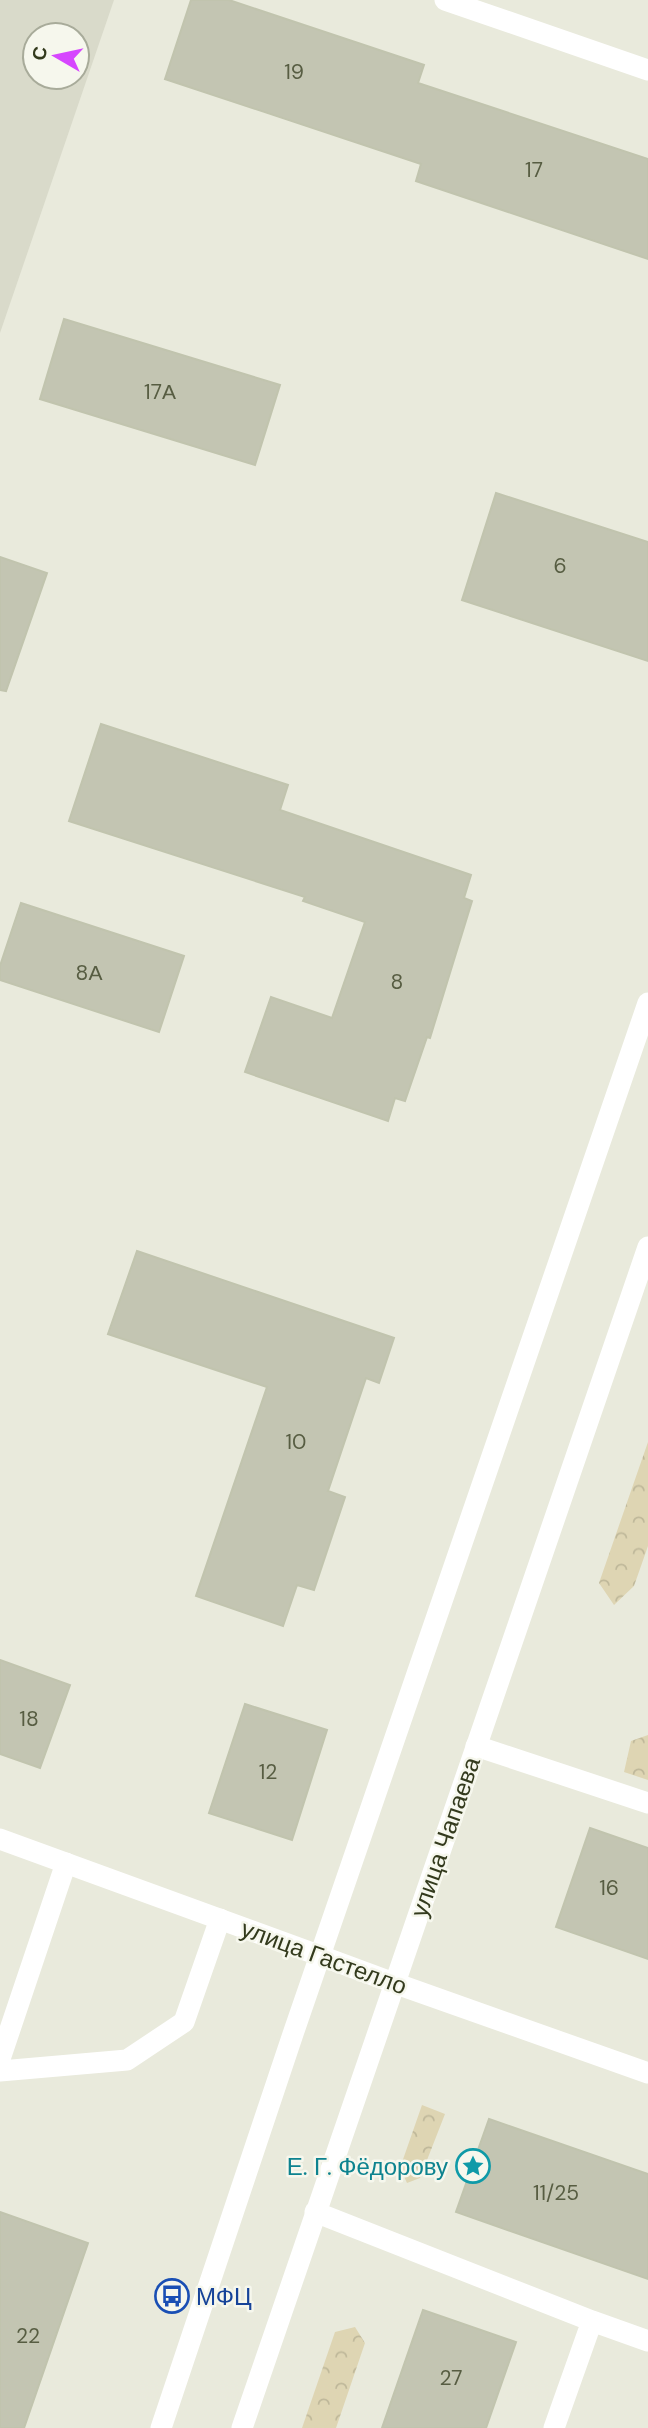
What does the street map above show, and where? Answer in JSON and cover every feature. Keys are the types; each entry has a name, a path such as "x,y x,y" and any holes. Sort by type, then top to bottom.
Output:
{"street":[{"path":"445,0 648,70"},
{"path":"161,2428 648,1003"},
{"name":"улица Чапаева","path":"242,2428 648,1247"},
{"path":"476,1746 648,1804"},
{"name":"улица Гастелло","path":"0,1839 648,2073"},
{"path":"0,2059 66,1863"},
{"path":"0,2071 127,2060 184,2022 220,1919"},
{"path":"315,2212 648,2341"},
{"path":"554,2428 592,2321"}],"shaded area":[{"path":"0,0 114,0 91,67 91,21 21,21 21,91 83,91 0,333"}],"green space":[{"path":"648,1442 648,1546 634,1586 614,1605 599,1583"},
{"path":"648,1735 648,1780 624,1772 631,1741"},
{"path":"422,2105 445,2114 420,2178 407,2183 400,2168"},
{"path":"355,2327 365,2343 336,2428 302,2428 335,2332"}],"building":[{"path":"191,0 229,0 424,65 418,83 648,159 648,259 416,181 421,164 165,79"},
{"path":"64,319 280,385 255,465 40,399"},
{"path":"496,493 648,542 648,661 462,600"},
{"path":"0,557 47,573 6,691 0,690"},
{"path":"101,724 288,785 280,810 471,875 464,898 472,901 430,1038 427,1037 405,1101 395,1098 388,1121 245,1072 271,997 332,1018 365,922 303,901 305,897 69,821"},
{"path":"21,903 184,956 159,1032 0,980 0,966"},
{"path":"137,1251 394,1338 379,1383 366,1378 328,1491 345,1497 314,1590 297,1585 283,1626 196,1596 267,1387 108,1334"},
{"path":"0,1660 70,1685 40,1768 0,1754"},
{"path":"245,1704 327,1730 292,1840 209,1813"},
{"path":"590,1828 648,1848 648,1959 556,1927"},
{"path":"489,2119 648,2174 648,2279 456,2212"},
{"path":"0,2212 88,2243 24,2428 0,2428"},
{"path":"423,2310 516,2342 486,2428 382,2428"}],"place":[{"name":"Е. Г. Фёдорову","path":"473,2166"},
{"name":"МФЦ","path":"172,2296"}]}
